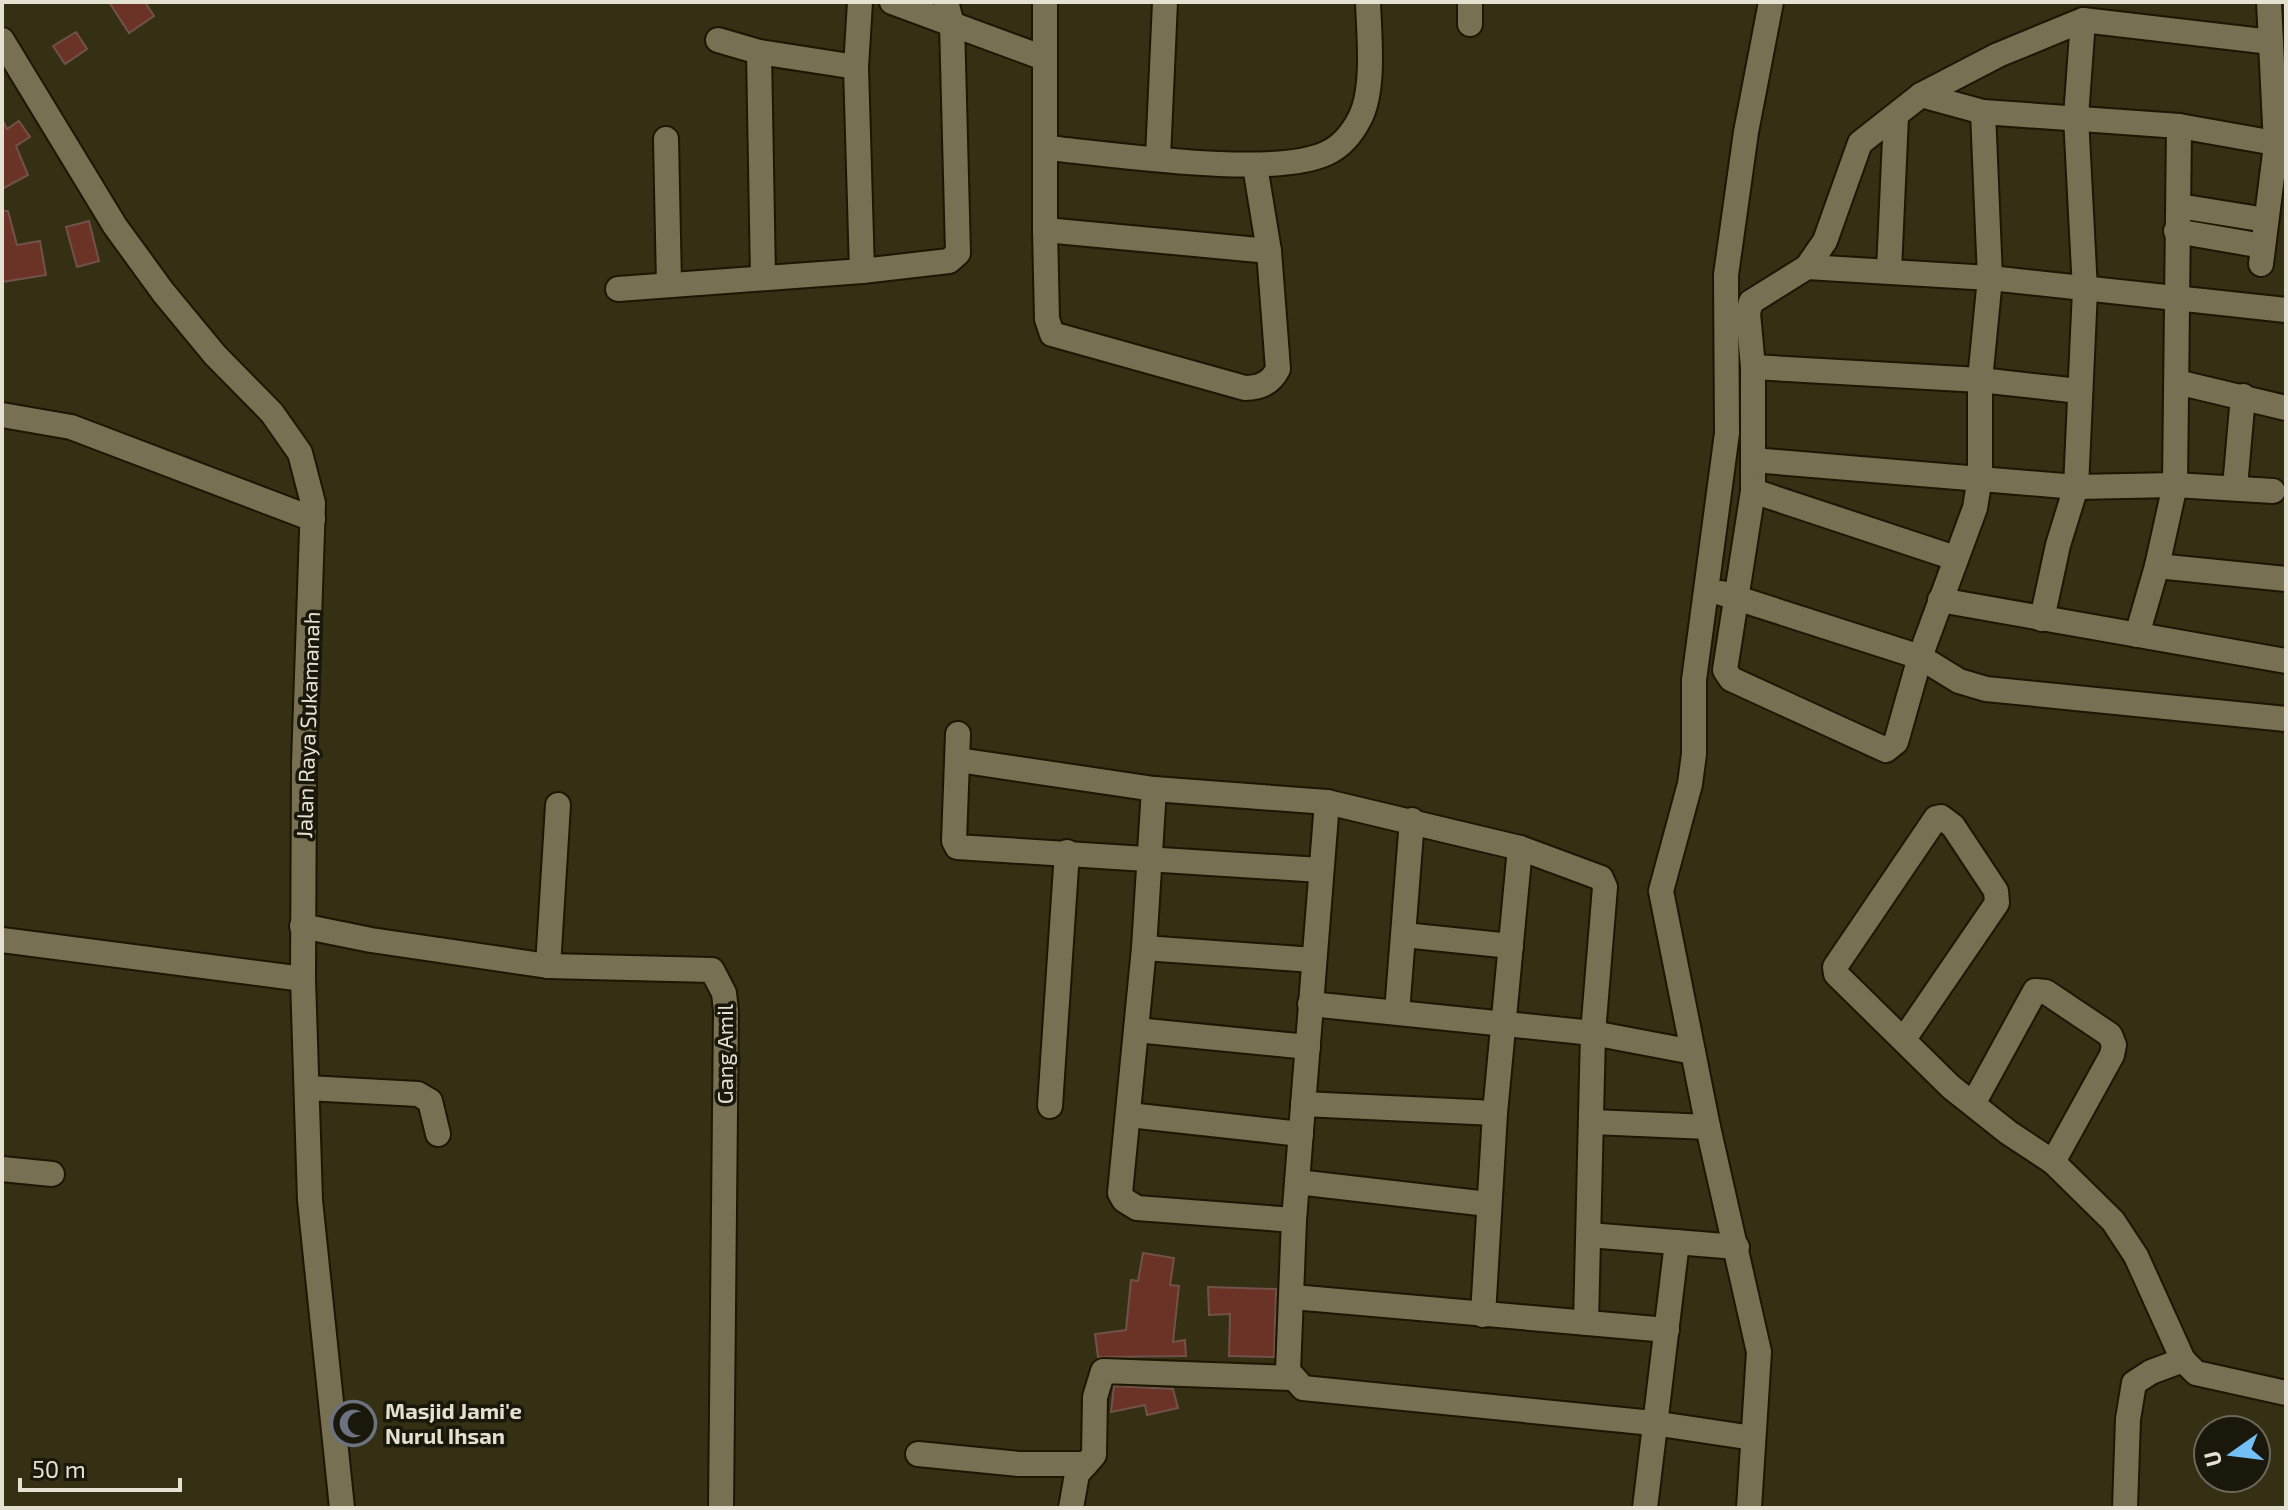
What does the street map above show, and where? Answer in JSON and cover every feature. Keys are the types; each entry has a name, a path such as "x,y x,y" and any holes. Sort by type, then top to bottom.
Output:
{"street":[{"path":"860,2 856,67 862,271"},
{"path":"892,2 949,13 1044,58"},
{"path":"1045,2 1045,230 1047,319 1052,334 1245,388 1267,383 1278,369 1269,251 1255,166"},
{"path":"1158,157 1165,2"},
{"path":"1047,148 1255,166 1325,154 1345,141 1362,115 1369,64 1368,2"},
{"path":"1749,1508 1759,1352 1708,1127 1661,891 1690,784 1694,754 1694,680 1727,433 1726,275 1746,132 1771,2"},
{"path":"2176,231 2262,255 2281,145 2269,2"},
{"path":"618,289 862,271 949,261 958,253 949,13"},
{"path":"1983,112 1990,278 1980,380 1980,477 1975,508 1920,657 1896,742 1886,750 1727,676 1725,670 1753,491 1753,367 1748,313 1751,302 1807,267 1825,241 1860,143 1921,95 1998,55 2083,20 2271,42"},
{"path":"2042,619 2058,545 2076,487 2085,290 2076,117 2083,20"},
{"name":"Jalan Raya Sukamanah","path":"2,40 131,248 215,355 272,413 300,453 313,503 303,979 310,1200 342,1508"},
{"path":"718,40 759,52 856,67"},
{"path":"759,52 763,278"},
{"path":"1921,95 1983,112 2179,126 2281,145"},
{"path":"1889,270 1896,117"},
{"path":"2137,635 2157,566 2175,485 2179,126"},
{"path":"666,139 669,285"},
{"path":"2179,206 2266,220"},
{"path":"1045,230 1269,251"},
{"path":"1807,267 1990,278 2286,310"},
{"path":"1753,367 1980,380 2079,391"},
{"path":"2177,382 2286,408"},
{"path":"2235,487 2243,396"},
{"path":"2,415 71,427 313,519"},
{"path":"1753,460 2076,487 2175,485 2273,491"},
{"path":"1753,491 1955,558"},
{"path":"2157,566 2286,579"},
{"path":"1707,590 1737,596 1920,657 1959,681 1986,689 2286,719"},
{"path":"1940,600 2286,661"},
{"path":"958,734 954,841 957,847 1320,870"},
{"path":"958,760 1154,789 1327,802 1520,848 1604,882 1593,1033 1586,1323"},
{"path":"1154,789 1144,948 1120,1193 1128,1204 1137,1208 1294,1220"},
{"path":"1327,802 1294,1220 1288,1371 1292,1378 1303,1388 1653,1423 1753,1438"},
{"path":"548,966 558,805"},
{"path":"1904,1039 1997,903 1996,891 1953,826 1941,817 1936,818 1835,971 1904,1039 1973,1104 2053,1162 2113,1221 2136,1256 2169,1365"},
{"path":"1397,1012 1412,820"},
{"path":"1483,1315 1495,1113 1520,848"},
{"path":"1050,1106 1067,852"},
{"name":"Gang Amil","path":"302,926 371,940 548,966 712,970 724,993 721,1508"},
{"path":"1404,935 1511,946"},
{"path":"2,940 303,979"},
{"path":"1144,948 1314,960"},
{"path":"1973,1104 2035,991 2046,992 2110,1035 2114,1045 2112,1055 2053,1162"},
{"path":"1310,1004 1593,1033 1693,1052"},
{"path":"1136,1030 1308,1047"},
{"path":"307,1088 418,1094 430,1101 438,1134"},
{"path":"1303,1104 1495,1113"},
{"path":"1129,1115 1301,1134"},
{"path":"1593,1122 1708,1127"},
{"path":"2,1169 52,1174"},
{"path":"1297,1182 1488,1204"},
{"path":"1589,1235 1737,1247"},
{"path":"1645,1508 1677,1242"},
{"path":"1293,1297 1667,1330"},
{"path":"2125,1508 2130,1399 2134,1383 2169,1365 2286,1393"},
{"path":"1071,1508 1077,1474 1094,1455 1095,1397 1105,1369 1292,1378"},
{"path":"918,1454 1019,1464 1086,1464"}],"building":[{"path":"109,2 145,2 154,16 129,33"},
{"path":"76,32 87,49 65,64 53,46"},
{"path":"2,119 7,129 19,121 30,137 16,146 28,175 2,189"},
{"path":"2,211 8,211 17,245 40,241 46,275 2,282"},
{"path":"89,221 99,261 77,267 66,227"},
{"path":"1143,1253 1174,1258 1170,1285 1179,1286 1173,1342 1185,1340 1186,1356 1098,1357 1095,1334 1126,1330 1131,1280 1138,1281"},
{"path":"1208,1287 1276,1289 1274,1357 1229,1356 1230,1314 1209,1315"},
{"path":"1114,1386 1173,1389 1178,1408 1147,1415 1145,1405 1111,1412"}],"place":[{"name":"Masjid Jami'e Nurul Ihsan","path":"354,1423"}]}
